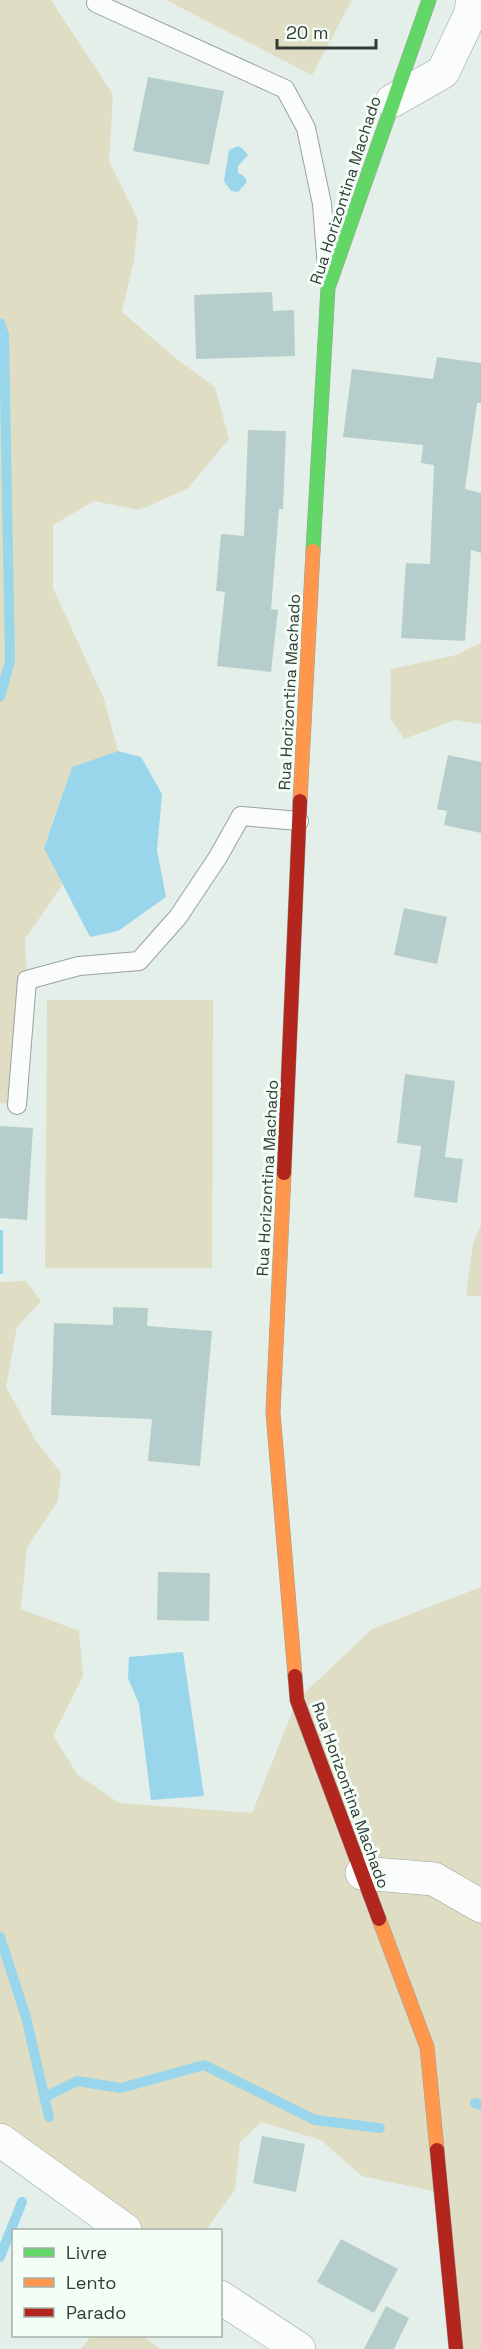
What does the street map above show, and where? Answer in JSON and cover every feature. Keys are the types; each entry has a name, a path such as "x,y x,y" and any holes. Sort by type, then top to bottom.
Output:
{"street":[{"name":"Rua Horizontina Machado","path":"429,0 328,288 308,631 273,1412 297,1700 427,2047 456,2349"},
{"path":"392,101 442,72 470,15 473,0"},
{"path":"362,1873 434,1879 481,1906"},
{"path":"0,2140 124,2229"},
{"path":"222,2297 299,2349"}],"lane":[{"path":"96,3 285,90 306,128 322,204 328,288"},
{"path":"17,1105 27,980 79,966 139,961 178,917 218,857 241,816 299,821"}],"shaded area":[{"path":"0,0 51,0 113,95 109,161 138,220 134,260 122,312 178,360 215,387 229,439 187,489 139,510 94,501 53,525 53,588 104,699 118,751 72,767 44,847 63,884 25,939 27,980 17,1105 0,1103"},
{"path":"166,0 352,0 312,75"},
{"path":"481,643 481,724 455,720 404,739 390,718 391,669 456,655"},
{"path":"47,1000 213,1000 212,1268 45,1268"},
{"path":"481,1225 481,1296 466,1296 473,1244"},
{"path":"26,1281 41,1301 17,1327 6,1387 36,1441 61,1473 58,1501 27,1547 21,1609 79,1631 83,1676 53,1736 78,1775 119,1803 252,1813 297,1700 372,1629 481,1587 481,2349 456,2349 442,2193 362,2176 321,2140 261,2122 240,2142 235,2190 207,2229 124,2229 0,2140 0,1282"},
{"path":"90,2337 144,2337 160,2349 81,2349"}],"water":[{"path":"238,146 248,155 238,166 238,173 244,176 247,182 238,192 231,191 224,181 229,150"},
{"path":"118,751 141,757 162,794 157,850 166,897 118,931 90,937 44,848 72,767"},
{"path":"0,1230 3,1230 3,1274 0,1274"},
{"path":"183,1652 204,1796 151,1800 139,1704 128,1678 129,1657"}],"building":[{"path":"148,77 224,91 209,165 133,151"},
{"path":"272,292 273,311 294,310 295,356 196,359 194,295"},
{"path":"437,357 481,363 481,403 477,403 465,489 481,493 481,553 471,550 465,641 401,638 406,563 430,564 434,465 421,463 423,445 343,437 352,369 433,379"},
{"path":"248,430 286,431 283,509 279,509 271,609 278,610 271,672 217,666 225,592 216,591 221,534 244,536"},
{"path":"448,755 481,762 481,833 444,825 447,811 437,809"},
{"path":"404,908 447,917 437,964 394,955"},
{"path":"405,1074 455,1081 445,1157 463,1159 457,1203 414,1197 421,1146 397,1143"},
{"path":"0,1126 33,1128 27,1220 0,1218"},
{"path":"113,1307 148,1308 147,1326 212,1331 200,1466 148,1461 152,1419 51,1415 54,1323 113,1325"},
{"path":"158,1572 210,1573 209,1621 157,1620"},
{"path":"262,2136 305,2144 296,2192 253,2183"},
{"path":"341,2239 398,2269 374,2313 317,2282"},
{"path":"386,2306 409,2318 394,2349 364,2349"}],"waterway":[{"path":"0,323 4,335 10,661 0,697"},
{"path":"0,1937 26,2017 49,2117"},
{"path":"45,2097 77,2081 121,2088 204,2065 315,2120 380,2128"},
{"path":"475,2103 481,2105"},
{"path":"0,2257 22,2202"}],"traffic: fast":[{"path":"313,551 328,288 429,0"}],"traffic: slow":[{"path":"300,801 313,551"},
{"path":"284,1173 273,1412 295,1676"},
{"path":"379,1919 427,2047 437,2150"}],"traffic: jam":[{"path":"284,1173 300,801"},
{"path":"295,1676 297,1700 379,1919"},
{"path":"437,2150 456,2349"}]}
